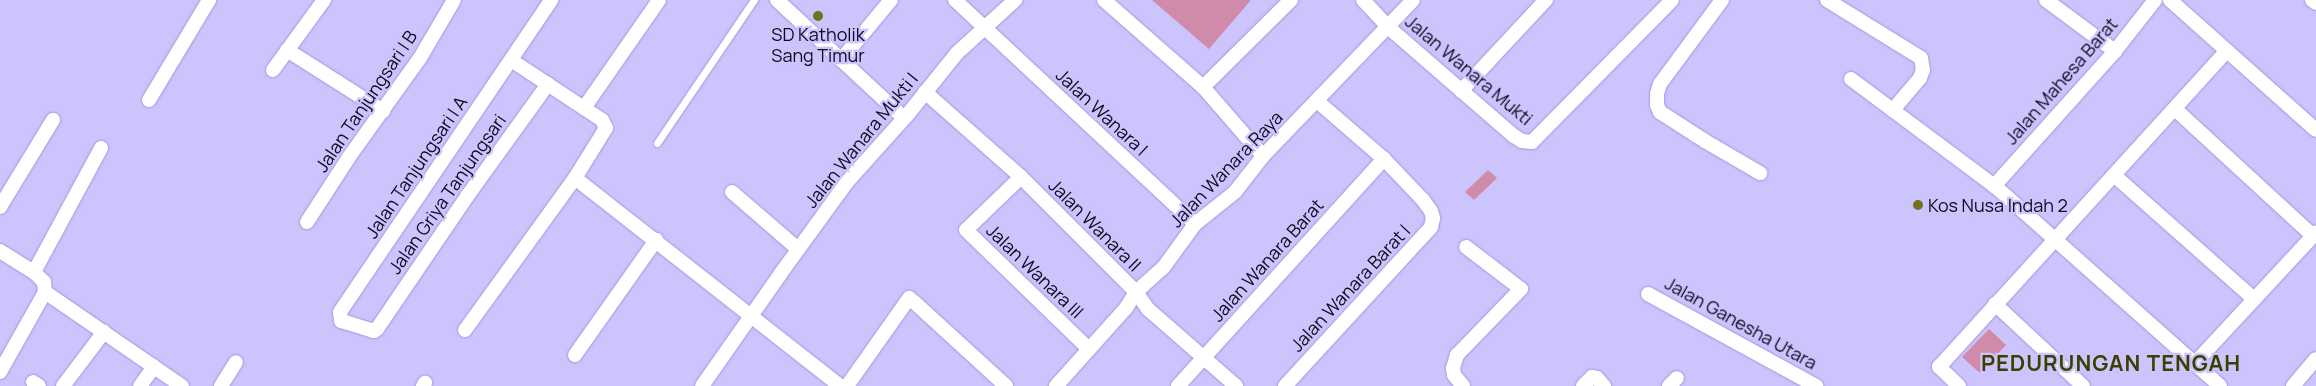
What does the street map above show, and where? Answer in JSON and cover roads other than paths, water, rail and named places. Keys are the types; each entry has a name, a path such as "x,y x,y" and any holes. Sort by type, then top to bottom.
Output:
{"street":[{"path":"150,100 209,0"},
{"path":"273,70 324,0"},
{"name":"Jalan Tanjungsari I B","path":"307,222 349,156 420,58 454,0"},
{"name":"Jalan Tanjungsari I A","path":"378,327 374,331 341,321 339,316 550,0"},
{"path":"581,106 649,0"},
{"path":"581,106 659,0"},
{"path":"777,0 903,117"},
{"path":"841,60 891,0"},
{"name":"Jalan Wanara I","path":"955,0 1195,224"},
{"name":"Jalan Wanara Mukti I","path":"702,386 847,182 957,54 1015,0"},
{"path":"1104,0 1203,87 1263,156"},
{"path":"1203,87 1291,0"},
{"name":"Jalan Wanara Mukti","path":"1362,0 1388,27 1514,136 1522,141 1532,142 1672,0"},
{"name":"Jalan Wanara Raya","path":"1056,386 1126,308 1136,292 1163,268 1195,224 1235,192 1263,156 1413,0"},
{"path":"1461,90 1546,0"},
{"path":"1722,0 1660,84 1657,104 1660,112 1760,173"},
{"path":"1827,0 1921,58 1923,70 1920,78 1893,110"},
{"path":"2046,0 2115,51"},
{"name":"Jalan Mahesa Barat","path":"1994,186 2115,51 2155,0"},
{"path":"2170,0 2226,52 2316,130"},
{"path":"2312,0 2316,3"},
{"path":"287,50 382,111"},
{"path":"1959,386 1939,367 1994,304 2115,176 2226,52"},
{"path":"466,330 575,178 606,128 602,120 511,60"},
{"path":"1851,79 1994,186 2220,386"},
{"name":"Jalan Griya Tanjungsari","path":"378,327 468,194 548,84"},
{"name":"Jalan Wanara II","path":"925,92 1021,177 1136,292 1148,310 1236,386"},
{"path":"1317,101 1384,159"},
{"path":"2174,109 2314,235 2194,363"},
{"path":"0,207 53,120"},
{"path":"34,272 101,148"},
{"name":"Jalan Wanara Barat I","path":"1285,386 1431,227 1431,211 1384,159"},
{"name":"Jalan Wanara Barat","path":"1178,386 1384,159"},
{"path":"2115,176 2254,299"},
{"name":"Jalan Wanara III","path":"1021,177 966,230 1089,349"},
{"path":"575,178 840,386"},
{"path":"732,192 798,249"},
{"path":"575,355 656,240"},
{"path":"1464,386 1454,375 1453,368 1456,355 1520,289 1466,247"},
{"path":"0,251 34,272 44,282 45,292 0,372"},
{"path":"45,292 182,386"},
{"name":"Jalan Ganesha Utara","path":"1648,294 1816,386"},
{"path":"847,386 911,300 1006,386"},
{"path":"1994,304 2083,386"},
{"path":"64,386 104,332"},
{"path":"2294,386 2315,361"},
{"path":"221,386 236,362"},
{"path":"140,386 154,367"},
{"path":"1583,386 1592,377 1596,378 1604,386"}],"lane":[{"path":"657,143 754,0"}],"place":[{"name":"SD Katholik Sang Timur","path":"818,16"},
{"name":"Kos Nusa Indah 2","path":"1918,205"}],"district":[{"name":"PEDURUNGAN TENGAH","path":"2111,364"}]}
